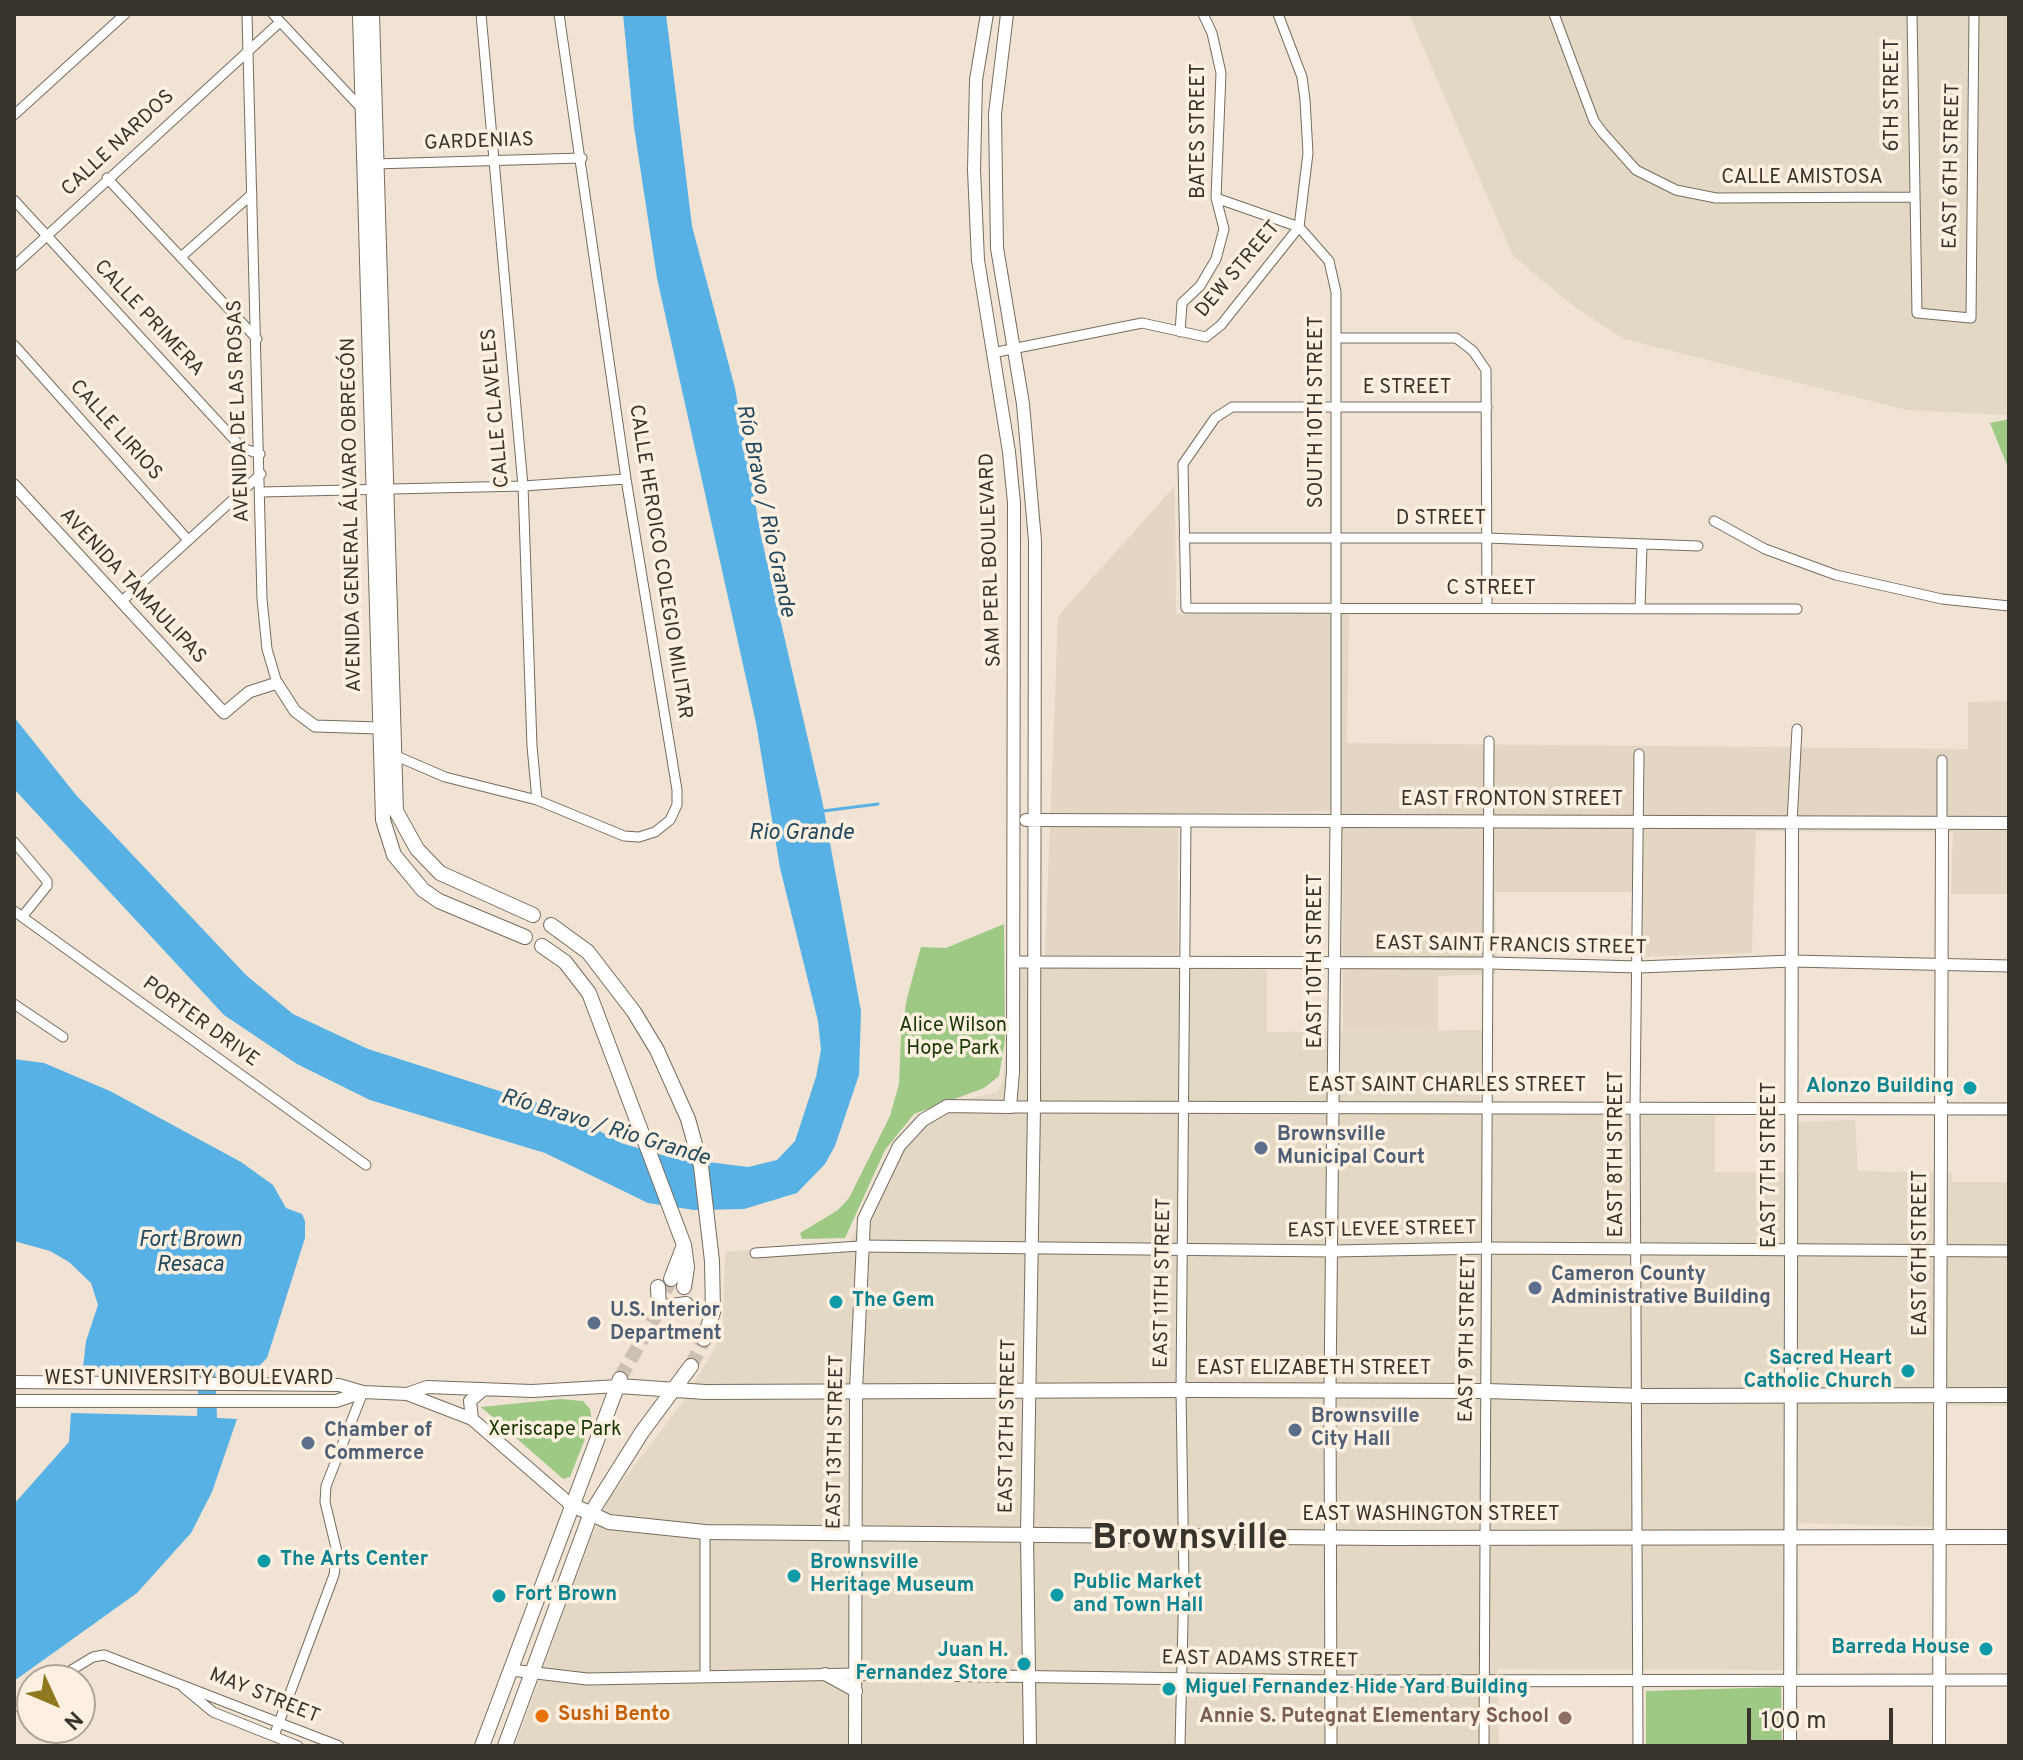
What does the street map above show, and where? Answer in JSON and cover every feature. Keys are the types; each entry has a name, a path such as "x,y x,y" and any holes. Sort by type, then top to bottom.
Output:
{"main road":[{"name":"AVENIDA GENERAL ÁLVARO OBREGÓN","path":"360,14 363,110 371,164"},
{"name":"AVENIDA GENERAL ÁLVARO OBREGÓN","path":"372,14 371,164 383,643 396,811 426,860 462,885 533,915"},
{"name":"SAM PERL BOULEVARD","path":"987,14 976,80 974,156 978,260 1009,452 1014,503 1015,820 1010,1107"},
{"name":"SAM PERL BOULEVARD","path":"1007,14 999,69 994,158 999,270 1016,349 1035,541 1034,1107"},
{"path":"974,156 994,158"},
{"name":"AVENIDA GENERAL ÁLVARO OBREGÓN","path":"383,643 378,728 383,820 388,840 403,867 439,901 525,937"},
{"name":"EAST FRONTON STREET","path":"1015,820 2009,823"},
{"name":"EAST 7TH STREET","path":"1790,1746 1792,823"},
{"name":"EAST 6TH STREET","path":"1939,1746 1942,823"},
{"path":"551,925 588,952 634,1012 657,1050 688,1119 701,1166 711,1254 713,1312 704,1339"},
{"path":"542,946 578,975 604,1032 684,1245 675,1289 659,1309 675,1289"},
{"name":"EAST SAINT CHARLES STREET","path":"899,1146 923,1120 947,1106 1010,1107"},
{"name":"EAST 12TH STREET","path":"1030,1746 1027,1534 1034,1107"},
{"name":"EAST 13TH STREET","path":"855,1746 856,1390 860,1246 864,1219 899,1146"},
{"path":"505,1746 591,1513 634,1443 691,1366"},
{"name":"WEST UNIVERSITY BOULEVARD","path":"14,1382 339,1385 363,1392 407,1394 472,1419 570,1504"},
{"path":"482,1746 570,1504 620,1382"},
{"name":"EAST ELIZABETH STREET","path":"620,1382 676,1390 1330,1390 1791,1397 2009,1395"},
{"name":"WEST UNIVERSITY BOULEVARD","path":"407,1394 427,1387 532,1391 620,1382"},
{"path":"472,1419 470,1401 484,1389"},
{"name":"WEST UNIVERSITY BOULEVARD","path":"14,1401 336,1401 363,1392"},
{"name":"EAST WASHINGTON STREET","path":"570,1504 609,1522 705,1532 1486,1538 2009,1537"},
{"path":"825,1674 856,1691"}],"street":[{"path":"14,115 125,14"},
{"name":"AVENIDA DE LAS ROSAS","path":"247,14 264,631 277,683 295,711 315,726 378,728"},
{"name":"CALLE CLAVELES","path":"481,14 523,486 532,746 537,800"},
{"name":"CALLE HEROICO COLEGIO MILITAR","path":"392,754 445,777 537,800 624,836 639,837 655,832 670,820 677,805 559,14"},
{"name":"BATES STREET","path":"1180,332 1182,303 1200,286 1216,259 1224,229 1216,198 1221,73 1212,33 1203,14"},
{"name":"DEW STREET","path":"992,353 1142,323 1206,337 1221,325 1299,227 1308,153 1305,100 1302,77 1278,14"},
{"name":"CALLE AMISTOSA","path":"1554,14 1594,121 1636,170 1676,190 1716,198 1912,197"},
{"name":"6TH STREET","path":"1912,14 1912,197 1917,313 1971,318"},
{"name":"EAST 6TH STREET","path":"1971,318 1974,14"},
{"path":"277,18 363,110"},
{"name":"CALLE NARDOS","path":"14,266 248,49 277,18"},
{"name":"GARDENIAS","path":"371,164 582,158"},
{"path":"107,178 257,339"},
{"path":"181,257 252,194"},
{"path":"1216,198 1299,227"},
{"name":"CALLE PRIMERA","path":"14,200 242,448 260,454"},
{"name":"SOUTH 10TH STREET","path":"1299,227 1329,261 1336,292 1338,609"},
{"path":"1336,338 1456,338 1473,351 1486,370 1487,607"},
{"name":"CALLE LIRIOS","path":"14,345 188,540"},
{"name":"E STREET","path":"1184,538 1183,464 1215,418 1232,407 1487,407"},
{"path":"122,601 261,474"},
{"path":"261,492 523,486 626,479"},
{"name":"AVENIDA TAMAULIPAS","path":"14,485 224,713 249,692 277,683"},
{"path":"1714,521 1765,549 1836,575 1929,596 2009,606"},
{"name":"D STREET","path":"1184,538 1487,538 1698,546"},
{"name":"C STREET","path":"1184,538 1186,608 1797,609"},
{"path":"1640,609 1642,544"},
{"name":"EAST 10TH STREET","path":"1331,1746 1330,1390 1334,1251 1333,963 1338,609"},
{"name":"EAST 7TH STREET","path":"1792,823 1797,729"},
{"name":"EAST 9TH STREET","path":"1484,1746 1487,1679 1486,1107 1491,963 1489,741"},
{"name":"EAST 8TH STREET","path":"1638,1746 1635,1108 1639,967 1639,754"},
{"name":"EAST 6TH STREET","path":"1942,760 1942,823"},
{"name":"EAST 11TH STREET","path":"1180,1746 1186,820"},
{"path":"14,842 47,881 47,886 18,914"},
{"name":"PORTER DRIVE","path":"18,914 366,1165"},
{"name":"EAST SAINT FRANCIS STREET","path":"1013,962 1491,963 1639,967 1792,961 2009,966"},
{"path":"14,1004 63,1037"},
{"name":"EAST SAINT CHARLES STREET","path":"1010,1107 2009,1109"},
{"name":"EAST LEVEE STREET","path":"755,1253 860,1246 1183,1247 1334,1251 1487,1248 2009,1251"},
{"path":"274,1736 334,1575 337,1552 325,1502 326,1486 363,1392"},
{"path":"705,1532 705,1677"},
{"name":"MAY STREET","path":"81,1664 104,1655 123,1661 339,1746"},
{"name":"EAST ADAMS STREET","path":"511,1670 587,1679 857,1674 1332,1681 2009,1680"},
{"name":"MAY STREET","path":"175,1680 213,1712 298,1746"}],"shaded area":[{"path":"1409,14 2009,14 2009,415 1906,410 1624,339 1573,306 1513,256"},
{"path":"1175,486 1176,614 1349,612 1347,743 1968,749 1968,702 2009,701 2009,894 1951,894 1953,832 1756,831 1752,953 1639,957 1639,892 1495,892 1496,974 1438,976 1438,1030 1343,1031 1342,811 1178,813 1178,955 1045,955 1058,616"},
{"path":"1013,962 1267,970 1267,1032 1483,1030 1479,1114 1715,1116 1715,1172 1799,1172 1796,1122 1855,1120 1858,1171 1951,1173 1952,1182 2009,1182 2009,1406 1947,1405 1945,1527 1797,1523 1800,1670 1498,1669 1499,1746 515,1746 590,1539 609,1499 684,1400 715,1348 723,1327 725,1252 851,1241 882,1163 915,1120 940,1105 998,1092 1003,1080"}],"green space":[{"path":"2009,419 2009,470 1990,423"},
{"name":"Alice Wilson Hope Park","path":"1004,924 1005,1040 999,1076 984,1088 914,1114 885,1150 845,1238 802,1239 800,1233 838,1210 849,1198 890,1116 899,1084 901,1035 907,998 921,947 946,948"},
{"name":"Xeriscape Park","path":"561,1399 583,1401 590,1409 592,1421 570,1477 563,1479 481,1407"},
{"path":"1781,1687 1782,1746 1646,1746 1646,1691"}],"water":[{"name":"Rio Grande","path":"623,14 666,14 692,226 735,388 761,536 822,800 861,1011 859,1075 835,1146 825,1164 797,1193 744,1209 694,1210 648,1203 545,1153 370,1100 297,1064 224,1015 14,789 14,717 76,795 247,976 293,1014 368,1049 537,1103 576,1118 621,1143 669,1157 748,1167 777,1160 795,1141 816,1077 821,1050 818,1021 780,868 756,723 657,278 634,127"},
{"name":"Fort Brown Resaca","path":"14,1059 44,1063 110,1091 241,1162 273,1185 286,1208 302,1214 305,1221 305,1238 267,1358 259,1366 215,1368 217,1418 237,1419 212,1492 191,1533 137,1593 38,1664 16,1664 14,1681 14,1504 69,1442 71,1413 197,1416 199,1371 83,1368 86,1341 98,1305 91,1283 69,1262 50,1251 14,1241"}],"waterway":[{"path":"823,811 878,804"}],"tunnel":[{"path":"665,1291 671,1279"},
{"path":"620,1378 659,1310"},
{"path":"691,1366 704,1339"}],"place":[{"name":"Alonzo Building","path":"1970,1088"},
{"name":"Brownsville Municipal Court","path":"1261,1148"},
{"name":"Cameron County Administrative Building","path":"1535,1288"},
{"name":"The Gem","path":"836,1302"},
{"name":"U.S. Interior Department","path":"594,1323"},
{"name":"Sacred Heart Catholic Church","path":"1908,1371"},
{"name":"Brownsville City Hall","path":"1295,1430"},
{"name":"Chamber of Commerce","path":"308,1443"},
{"name":"The Arts Center","path":"264,1561"},
{"name":"Brownsville Heritage Museum","path":"794,1576"},
{"name":"Public Market and Town Hall","path":"1057,1595"},
{"name":"Fort Brown","path":"499,1596"},
{"name":"Barreda House","path":"1986,1649"},
{"name":"Juan H. Fernandez Store","path":"1024,1664"},
{"name":"Miguel Fernandez Hide Yard Building","path":"1169,1689"},
{"name":"Sushi Bento","path":"542,1716"},
{"name":"Annie S. Putegnat Elementary School","path":"1565,1718"}],"district":[{"name":"Brownsville","path":"1190,1541"}],"water label":[{"name":"Río Bravo / Rio Grande","path":"764,511"},
{"name":"Río Bravo / Rio Grande","path":"605,1129"}]}
